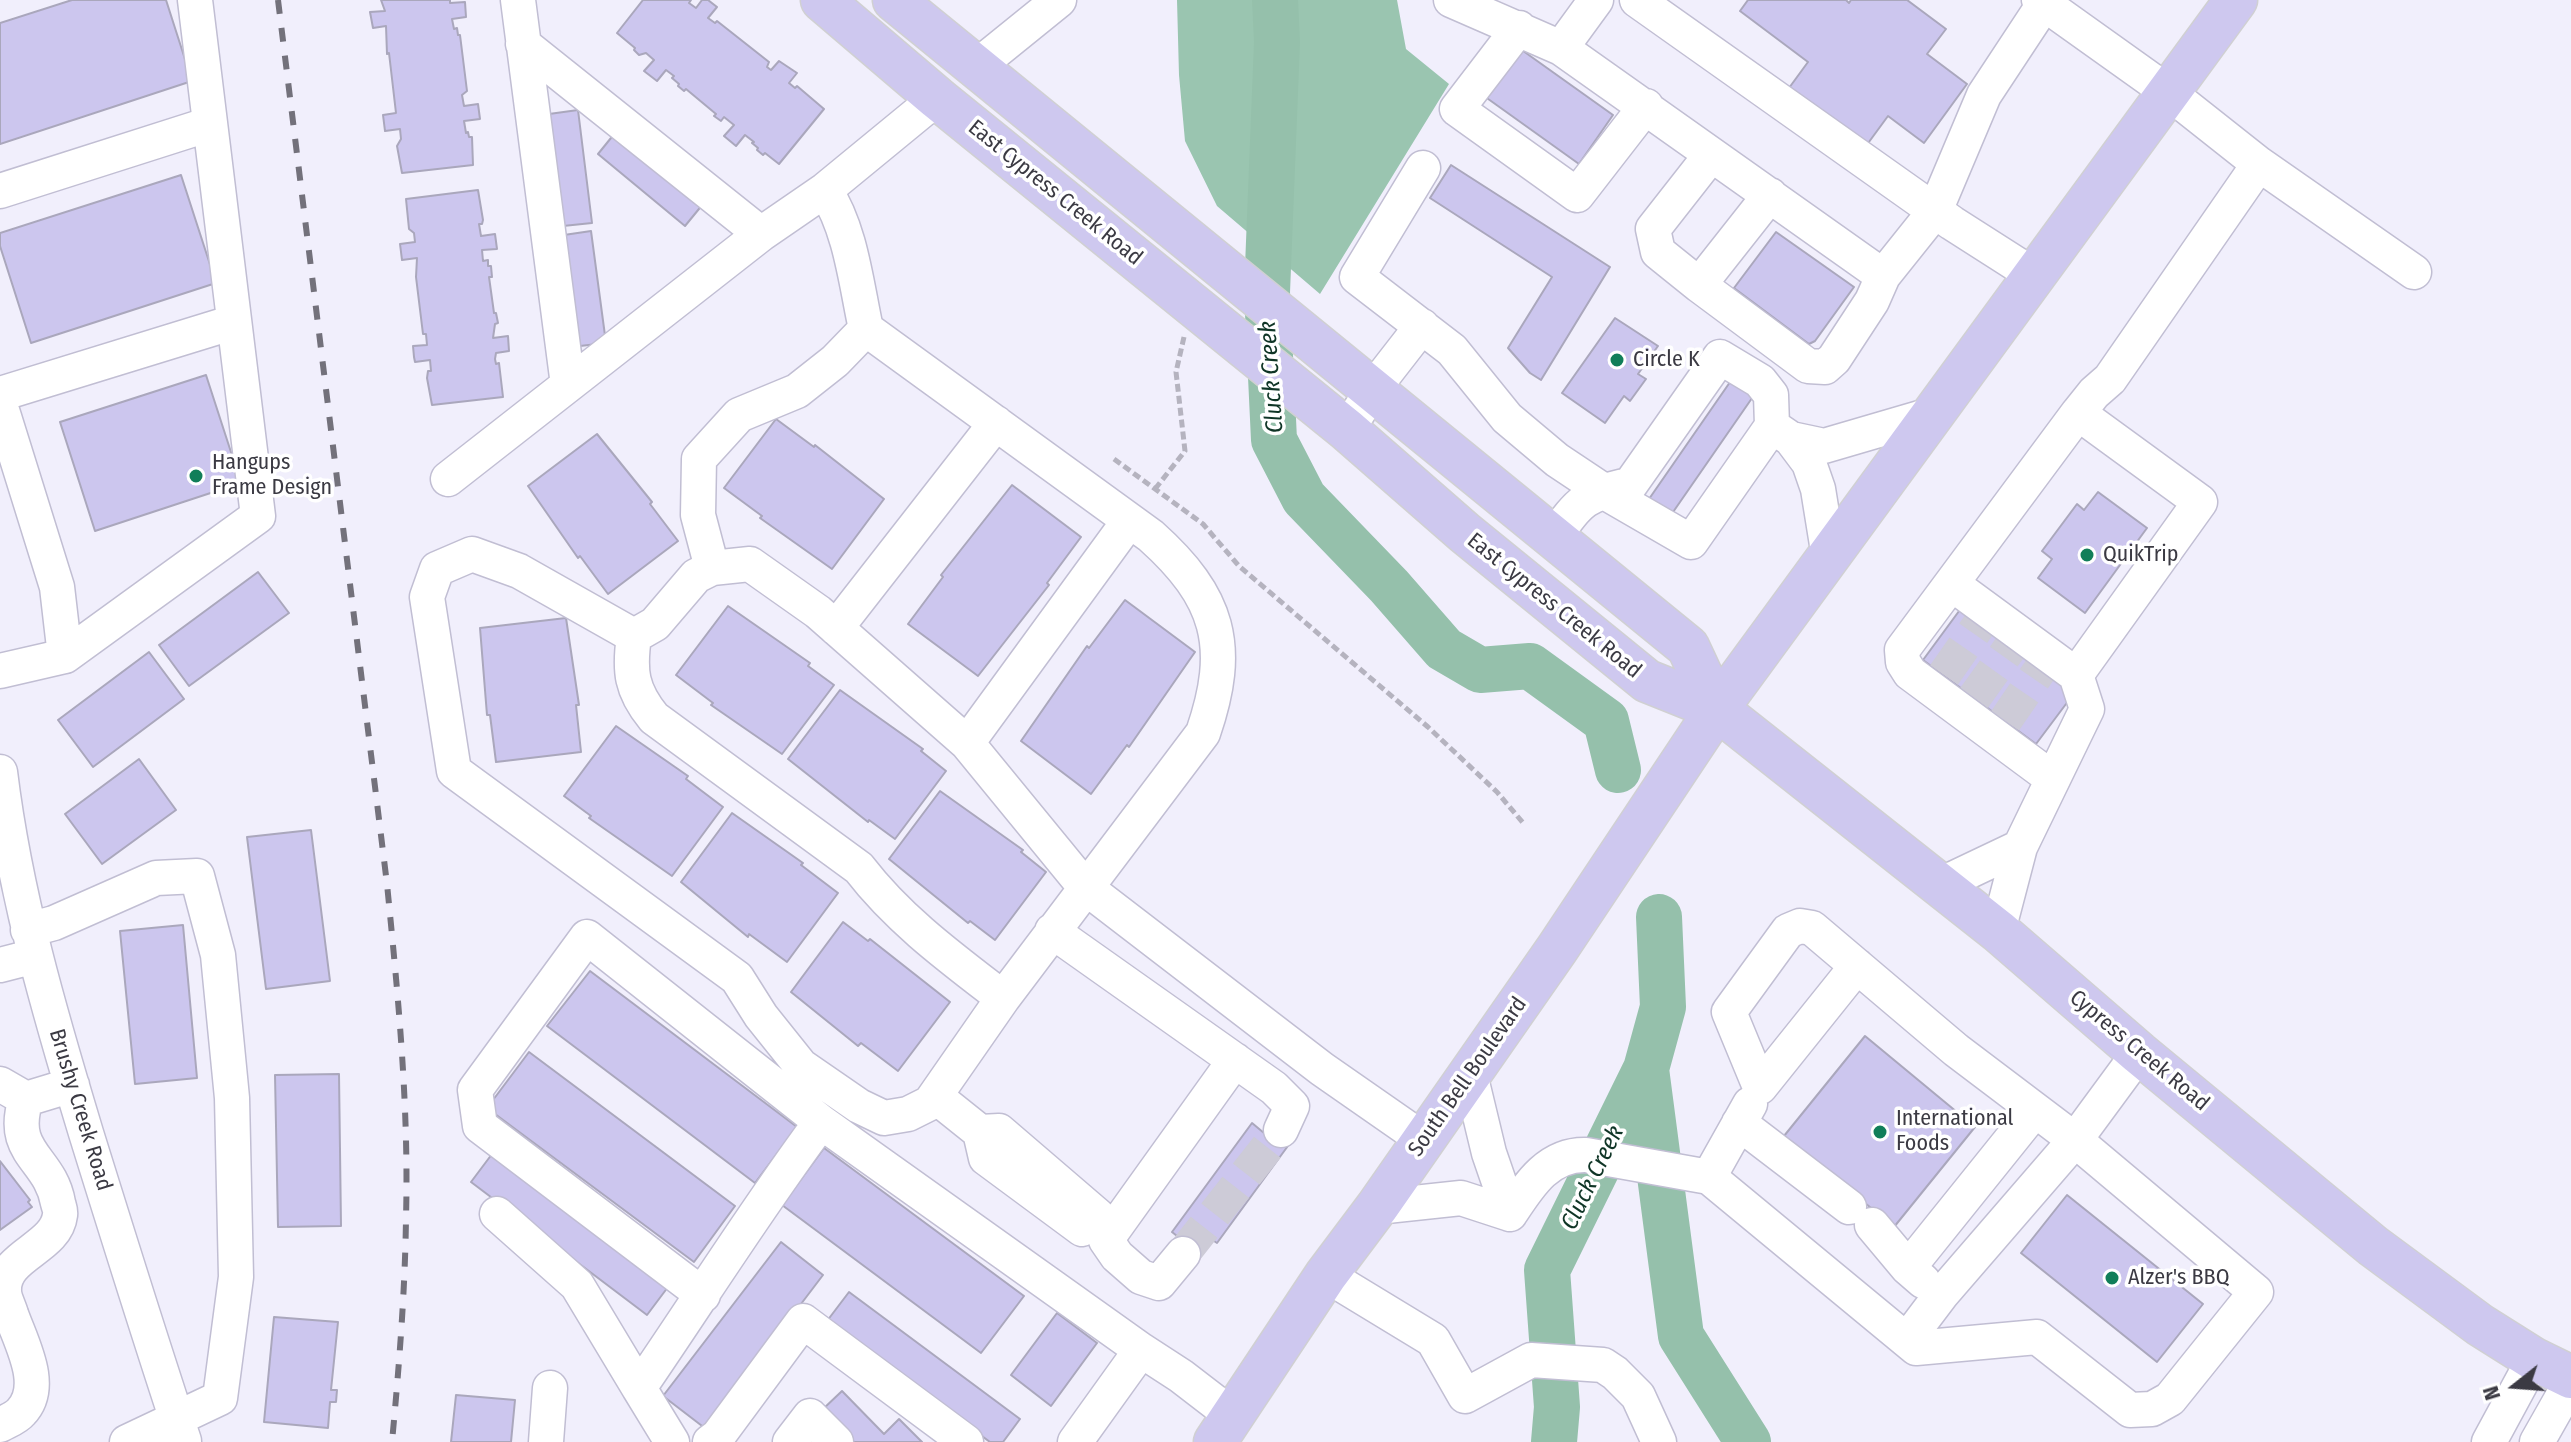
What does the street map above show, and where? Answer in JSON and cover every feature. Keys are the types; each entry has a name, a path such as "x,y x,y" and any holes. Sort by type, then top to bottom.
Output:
{"main road":[{"name":"East Cypress Creek Road","path":"822,0 937,98 1237,339 1465,533 1647,681 1717,709"},
{"path":"894,0 1688,647 1717,709"},
{"path":"2168,92 2236,0"},
{"path":"937,98 975,68"},
{"name":"South Bell Boulevard","path":"1224,1429 1326,1275 1557,949 1717,709 2168,92"},
{"name":"Cypress Creek Road","path":"1717,709 1998,931 2139,1053 2373,1246 2480,1325 2571,1380"}],"street":[{"path":"0,671 65,656 258,516 195,0"},
{"path":"518,0 568,385"},
{"path":"975,68 1059,0"},
{"path":"1451,0 1561,48 1883,276"},
{"path":"1561,48 1596,0"},
{"path":"1637,0 1935,211 2035,276"},
{"path":"1711,155 1653,229 1658,252 1808,366 1825,367 1834,359 1872,301 1883,276 1935,211 1984,95 2042,2 2168,92 2259,164 2414,272"},
{"path":"1519,28 1457,109 1577,195 1646,106"},
{"path":"523,44 761,234"},
{"path":"448,479 761,234 825,190 937,98"},
{"path":"0,191 210,124"},
{"path":"2053,779 2000,729 1939,683 1910,673 1903,662 1902,650 2078,413 2110,379 2259,164"},
{"path":"1423,168 1357,277 1452,350 1507,418 1557,460 1691,542 1782,432"},
{"path":"634,636 519,571 472,554 437,569 427,597 454,771 737,978 761,1016 801,1066 859,1106 884,1118 908,1114 930,1103 1052,931 1203,733 1216,689 1218,641 1213,617 1187,572 1151,536 1115,508 866,329 849,250 835,206 825,190"},
{"path":"1699,285 1770,195"},
{"path":"0,394 234,322"},
{"path":"1347,430 1373,389 1422,326"},
{"path":"712,568 698,515 699,459 739,415 797,391 835,361 866,329"},
{"path":"1554,537 1584,498 1630,485 1720,357 1760,381 1771,395 1782,432 1809,463 1818,489 1829,557"},
{"path":"0,404 57,587 65,656"},
{"path":"2056,666 2200,502 2078,413"},
{"path":"1782,432 1824,446 1930,415"},
{"path":"836,628 996,423"},
{"path":"967,743 1129,521"},
{"path":"634,636 655,624 696,576 712,568 750,564 836,628 967,743 1085,887 1322,1069 1424,1140"},
{"path":"1952,584 2016,640 2056,666 2087,709 2020,847 1998,931"},
{"path":"634,636 630,661 633,682 641,702 654,718 859,868 906,922 1003,998"},
{"name":"Brushy Creek Road","path":"0,772 7,832 31,943 72,1085 181,1431"},
{"path":"1940,885 2020,847"},
{"path":"0,965 54,923 156,878 197,876 220,971 232,1098 236,1277 220,1398 181,1431 127,1442"},
{"path":"1518,1202 1548,1166 1572,1154 1709,1177 1916,1348 2037,1337 2130,1410 2152,1409 2170,1399 2256,1292 2075,1140 1956,1050 1812,928 1800,926 1788,931 1729,1012 1760,1087"},
{"path":"1052,931 1274,1088 1292,1106 1281,1130"},
{"path":"703,1295 480,1126 475,1090 587,937 821,1122 1181,1376 1224,1429"},
{"path":"1709,1177 1760,1087 1857,966"},
{"path":"1907,1340 1941,1295 2075,1140 2139,1053"},
{"path":"1098,1234 1235,1060"},
{"path":"1470,1074 1489,1153 1518,1202"},
{"path":"0,1425 20,1414 29,1400 33,1378 4,1292 6,1275 53,1232 60,1216 57,1193 46,1170 27,1149 22,1136 21,1116 13,1092 72,1085"},
{"path":"935,1096 980,1132 986,1158 1098,1234 1141,1277 1159,1283 1183,1254"},
{"path":"1908,1268 2035,1110"},
{"path":"639,1388 768,1193 821,1122"},
{"path":"1739,1123 1861,1216 1908,1268 1941,1295"},
{"path":"980,1132 999,1131 1098,1216 1098,1234"},
{"path":"1377,1207 1461,1198 1518,1202"},
{"path":"497,1214 577,1285 672,1442"},
{"path":"1326,1275 1433,1340 1465,1396 1531,1360 1603,1365 1638,1396 1659,1442"},
{"path":"710,1442 718,1436 803,1321 966,1442"},
{"path":"1075,1442 1141,1350"},
{"path":"2489,1442 2534,1359"},
{"path":"2537,1442 2571,1380"},
{"path":"546,1442 550,1388"},
{"path":"790,1442 810,1416 836,1442"}],"path":[{"path":"1155,489 1185,451 1176,372 1185,332"},
{"path":"1114,459 1203,524 1239,566 1428,727 1497,792 1524,824"}],"green space":[{"path":"1177,0 1397,0 1406,49 1449,84 1320,294 1217,206 1185,141"}],"building":[{"path":"72,0 166,0 192,81 0,144 0,23"},
{"path":"381,0 465,2 466,17 452,19 454,29 457,28 460,35 467,91 462,95 464,106 478,104 480,119 464,121 466,133 472,137 473,165 402,173 397,146 401,139 400,129 385,131 383,115 396,113 386,26 373,28 370,12 385,11"},
{"path":"643,0 691,0 689,3 696,8 702,0 708,0 717,7 708,18 715,23 717,21 769,62 767,67 771,70 779,61 797,73 789,83 824,109 779,164 757,150 754,142 745,135 736,146 724,136 734,125 724,117 721,121 714,116 716,114 678,86 672,78 674,76 666,70 657,81 644,71 654,60 646,53 639,55 617,33"},
{"path":"1748,0 1846,0 1849,3 1851,0 1907,0 1946,29 1927,54 1967,84 1924,143 1888,116 1866,146 1789,88 1808,62 1740,11"},
{"path":"1519,48 1613,115 1579,164 1484,96"},
{"path":"578,110 592,223 563,226 549,114"},
{"path":"615,133 703,204 685,226 598,154"},
{"path":"1451,165 1610,267 1541,380 1530,373 1508,348 1552,277 1430,198"},
{"path":"181,175 216,283 31,343 0,246 0,233"},
{"path":"478,190 483,220 479,224 481,236 495,234 497,249 482,250 483,261 488,260 488,266 491,266 492,277 489,277 498,323 495,324 493,338 508,336 509,351 496,353 495,359 496,364 499,363 503,397 432,405 427,378 428,371 431,371 430,360 415,362 414,357 413,346 427,345 416,277 417,258 402,260 400,244 415,242 414,233 409,229 406,199"},
{"path":"591,231 606,343 580,346 564,235"},
{"path":"1776,232 1854,287 1815,341 1809,344 1734,288"},
{"name":"Circle K","path":"1615,318 1658,346 1638,374 1646,379 1630,401 1624,396 1605,423 1562,393"},
{"name":"Circle K","path":"1737,372 1759,388 1671,515 1649,499"},
{"path":"206,375 241,483 95,531 60,422"},
{"path":"776,419 884,499 832,569 724,488"},
{"path":"597,434 652,502 650,504 678,541 608,594 580,556 578,558 528,486"},
{"path":"1012,485 1081,537 1047,583 1049,585 978,676 908,624 943,577 941,575"},
{"name":"QuikTrip","path":"2098,492 2147,528 2085,613 2038,578 2052,559 2042,551 2077,504 2084,510"},
{"path":"258,572 289,613 189,686 159,645"},
{"path":"1125,600 1195,652 1129,747 1127,745 1091,794 1021,741 1087,646 1089,648"},
{"path":"728,606 810,663 808,666 834,685 782,754 711,705 713,703 676,675"},
{"path":"1962,607 2075,692 2036,744 1923,660"},
{"path":"566,618 579,705 576,705 581,752 496,762 490,715 487,715 480,628"},
{"path":"149,652 184,699 93,767 58,720"},
{"path":"840,690 923,749 921,751 946,771 895,839 868,822 788,759"},
{"path":"616,726 688,776 686,779 723,807 672,876 589,818 591,816 564,796"},
{"path":"139,759 176,810 102,864 65,814"},
{"path":"940,791 1023,850 1021,852 1046,872 995,940 970,921 968,923 889,859"},
{"path":"732,813 803,863 801,865 838,893 787,962 749,934 748,937 681,882"},
{"path":"311,830 330,981 266,989 247,837"},
{"path":"843,922 868,941 870,939 950,1002 898,1071 861,1043 858,1046 791,992"},
{"path":"183,925 197,1078 135,1084 120,931"},
{"path":"590,971 797,1127 755,1183 547,1026"},
{"name":"International Foods","path":"1865,1036 1975,1127 1894,1227 1784,1136"},
{"path":"529,1052 735,1206 694,1262 487,1108"},
{"path":"339,1074 341,1226 278,1227 275,1075"},
{"path":"1252,1123 1264,1133 1271,1123 1293,1139 1217,1243 1211,1239 1194,1262 1182,1240 1172,1232"},
{"path":"824,1148 1024,1296 981,1353 782,1205"},
{"path":"492,1154 668,1287 647,1315 471,1182"},
{"path":"0,1161 32,1207 0,1230"},
{"name":"Alzer's BBQ","path":"2067,1195 2203,1304 2157,1362 2021,1253"},
{"path":"781,1242 823,1275 706,1429 663,1396"},
{"path":"849,1292 1020,1419 1003,1442 990,1442 827,1321"},
{"path":"1057,1313 1097,1343 1051,1406 1011,1375"},
{"path":"274,1317 338,1322 331,1390 337,1390 336,1402 330,1402 328,1428 264,1422"},
{"path":"842,1391 884,1434 899,1419 922,1442 854,1442 822,1410"},
{"path":"456,1395 515,1400 511,1442 451,1442"}],"waterway":[{"name":"Cluck Creek","path":"1275,0 1277,42 1267,292 1274,440 1304,498 1389,586 1444,649 1480,670 1530,666 1606,721 1618,770"},
{"name":"Cluck Creek","path":"1554,1442 1557,1407 1547,1270 1646,1069 1663,1007 1659,917"},
{"path":"1646,1069 1681,1336 1748,1442"}],"tunnel":[{"path":"1944,675 1981,622"},
{"path":"1974,698 2012,645"},
{"path":"2005,721 2042,667"},
{"path":"1183,1254 1281,1130"}],"railway":[{"path":"278,0 387,884 399,1009 406,1134 406,1218 392,1442"}],"place":[{"name":"Circle K","path":"1617,360"},
{"name":"Hangups Frame Design","path":"196,476"},
{"name":"QuikTrip","path":"2087,555"},
{"name":"International Foods","path":"1880,1132"},
{"name":"Alzer's BBQ","path":"2112,1278"}]}
